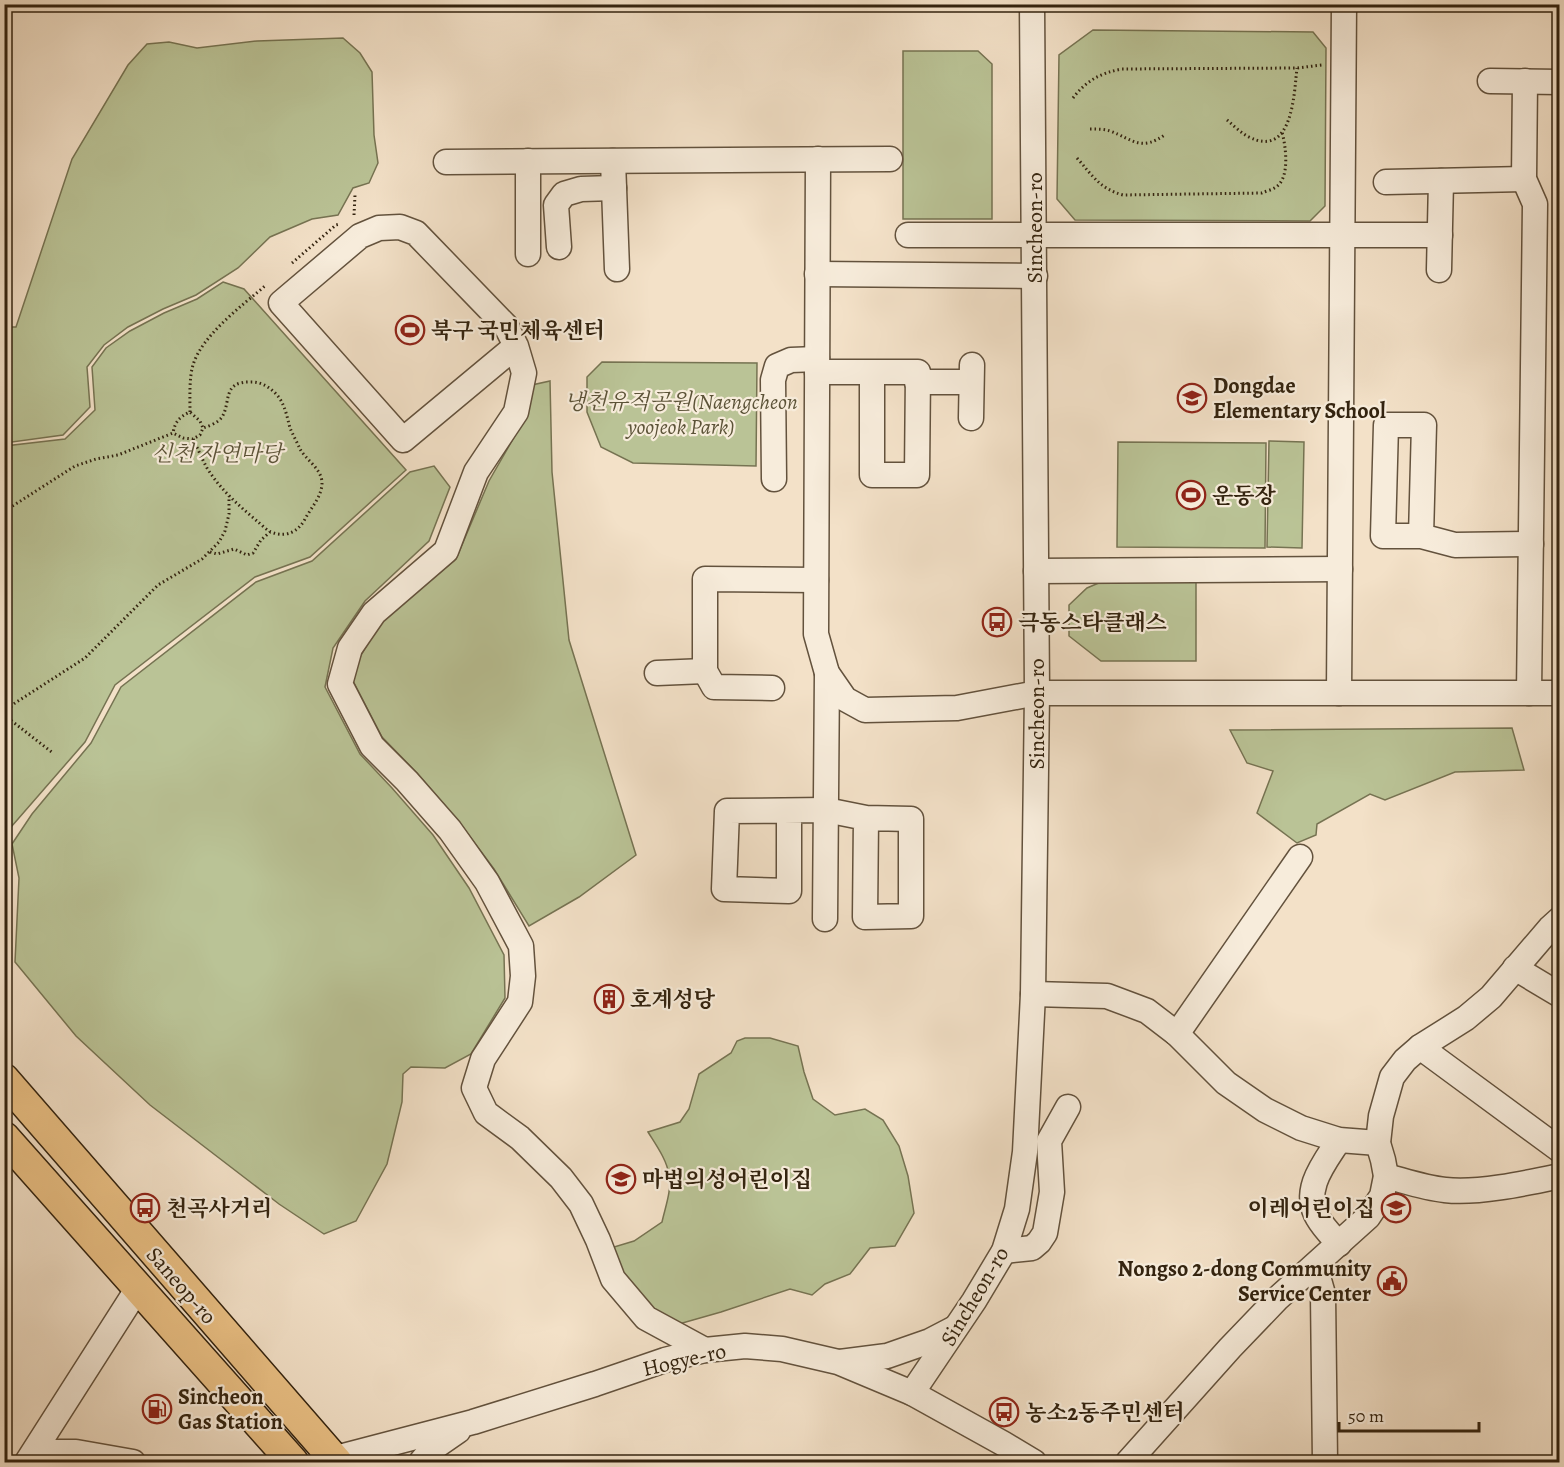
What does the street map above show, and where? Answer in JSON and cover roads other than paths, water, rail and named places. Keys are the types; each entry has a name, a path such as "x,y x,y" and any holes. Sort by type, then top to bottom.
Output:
{"main road":[{"name":"Saneop-ro","path":"4,1080 330,1462"},
{"name":"Saneop-ro","path":"4,1137 293,1462"}],"street":[{"name":"Sincheon-ro","path":"912,1393 957,1327 1004,1251 1017,1209 1025,1152 1034,994 1037,693 1032,4"},
{"path":"1339,693 1344,4"},
{"path":"1490,81 1560,82"},
{"path":"1525,81 1524,179 1535,204 1529,693"},
{"path":"818,159 816,634 827,673 825,919"},
{"path":"446,162 890,159"},
{"path":"528,161 528,254"},
{"path":"613,161 617,269"},
{"path":"1386,182 1524,179"},
{"path":"1439,270 1441,181"},
{"path":"559,247 556,205 564,194 581,189 614,188"},
{"path":"516,346 403,440 281,303 360,236 379,228 400,228 416,233 506,326 516,346 524,373 516,412 476,472 446,551 374,612 350,648 340,684 372,746 407,781 450,830 487,882 521,946 523,976 520,1002 483,1059 474,1088 486,1113 520,1138 561,1178 581,1204 613,1279 646,1318 705,1350"},
{"path":"908,235 1440,235"},
{"path":"817,274 1035,276"},
{"path":"774,479 773,380 777,366 791,360 817,366 872,373 918,372 917,475 872,475 872,373"},
{"path":"918,382 971,374 971,418"},
{"path":"1421,536 1455,545 1531,544"},
{"path":"1036,571 1340,569"},
{"path":"772,688 714,687 705,671 705,579 816,580"},
{"path":"657,673 705,671"},
{"path":"827,673 845,699 865,710 957,708 1037,693 1560,693"},
{"path":"789,811 826,810 866,818"},
{"path":"1178,1034 1300,856"},
{"path":"1128,1462 1278,1298 1368,1217 1382,1196 1386,1176 1378,1143 1381,1116 1392,1077 1405,1060 1420,1047 1466,1018 1491,997 1560,919"},
{"path":"1515,968 1560,995"},
{"path":"1034,994 1107,996 1147,1011 1178,1034 1226,1083 1265,1110 1301,1128 1339,1140 1378,1143"},
{"path":"1420,1047 1560,1150"},
{"path":"1004,1251 1032,1248 1040,1242 1045,1233 1052,1192 1049,1141 1068,1107"},
{"path":"1338,1244 1317,1217 1312,1200 1316,1175 1339,1140"},
{"path":"1386,1176 1446,1190 1475,1190 1560,1176"},
{"path":"1315,1266 1323,1294 1325,1462"},
{"path":"28,1462 138,1288"},
{"path":"838,1362 887,1356 930,1341 957,1327"},
{"name":"Hogye-ro","path":"330,1462 473,1422 665,1360 705,1350 745,1346 782,1349 838,1362 912,1393 1034,1462"},
{"path":"421,1462 432,1449 473,1422"},
{"path":"28,1462 46,1452 76,1452 133,1462"}],"place":[{"name":"북구 국민체육센터","path":"410,330"},
{"name":"Dongdae Elementary School","path":"1192,398"},
{"name":"운동장","path":"1191,495"},
{"name":"극동스타클래스","path":"997,622"},
{"name":"호계성당","path":"609,999"},
{"name":"마법의성어린이집","path":"621,1179"},
{"name":"천곡사거리","path":"145,1208"},
{"name":"이레어린이집","path":"1396,1208"},
{"name":"Nongso 2-dong Community Service Center","path":"1392,1281"},
{"name":"Sincheon Gas Station","path":"157,1409"},
{"name":"농소2동주민센터","path":"1004,1412"}],"park label":[{"name":"냉천유적공원(Naengcheon yoojeok Park)","path":"681,414"},
{"name":"신천 자연마당","path":"217,453"}]}
